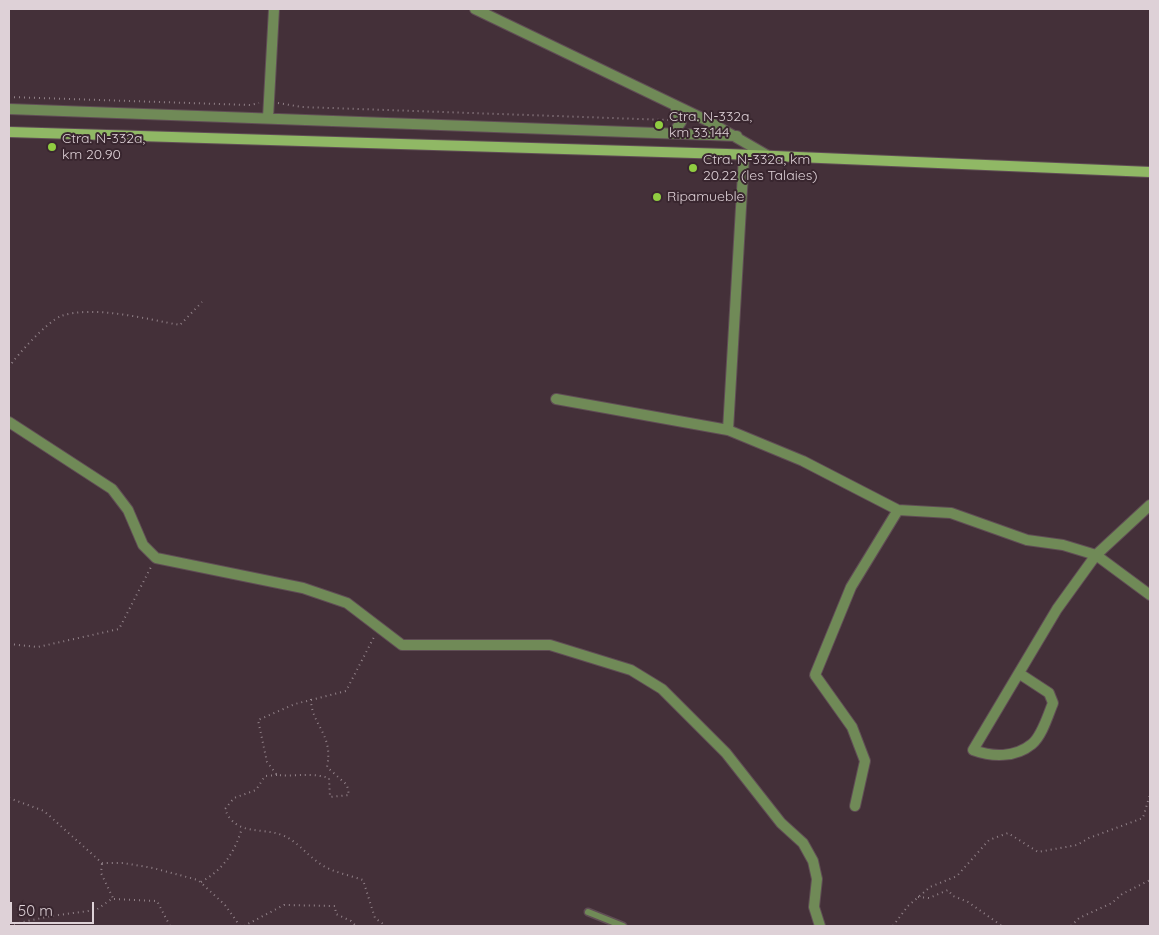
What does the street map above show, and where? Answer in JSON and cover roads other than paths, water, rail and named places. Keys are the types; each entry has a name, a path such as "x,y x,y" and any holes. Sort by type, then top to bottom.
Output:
{"main road":[{"path":"9,132 744,156 1150,172"}],"street":[{"path":"268,118 274,9"},
{"path":"475,9 737,136 770,157"},
{"path":"674,132 681,120 675,106"},
{"path":"9,109 674,132 737,136"},
{"path":"728,430 744,156"},
{"path":"556,399 728,430 803,461 898,510 950,513 1027,540 1063,545 1096,555 1150,595"},
{"path":"9,422 112,489 128,510 144,545 156,558 303,588 347,603 402,645 550,645 631,670 662,689 726,753 781,824 803,842 813,861 817,879 814,907 820,926"},
{"path":"1020,674 1049,693 1053,703 1032,744 1010,755 988,756 973,750 1057,609 1096,555 1150,505"},
{"path":"855,806 865,761 852,728 815,675 851,587 898,510"}],"lane":[{"path":"588,912 623,926"}],"place":[{"name":"Ctra. N-332a, km 33.144","path":"659,125"},
{"name":"Ctra. N-332a, km 20.90","path":"52,147"},
{"name":"Ctra. N-332a, km 20.22 (les Talaies)","path":"693,168"},
{"name":"Ripamueble","path":"657,197"}]}
